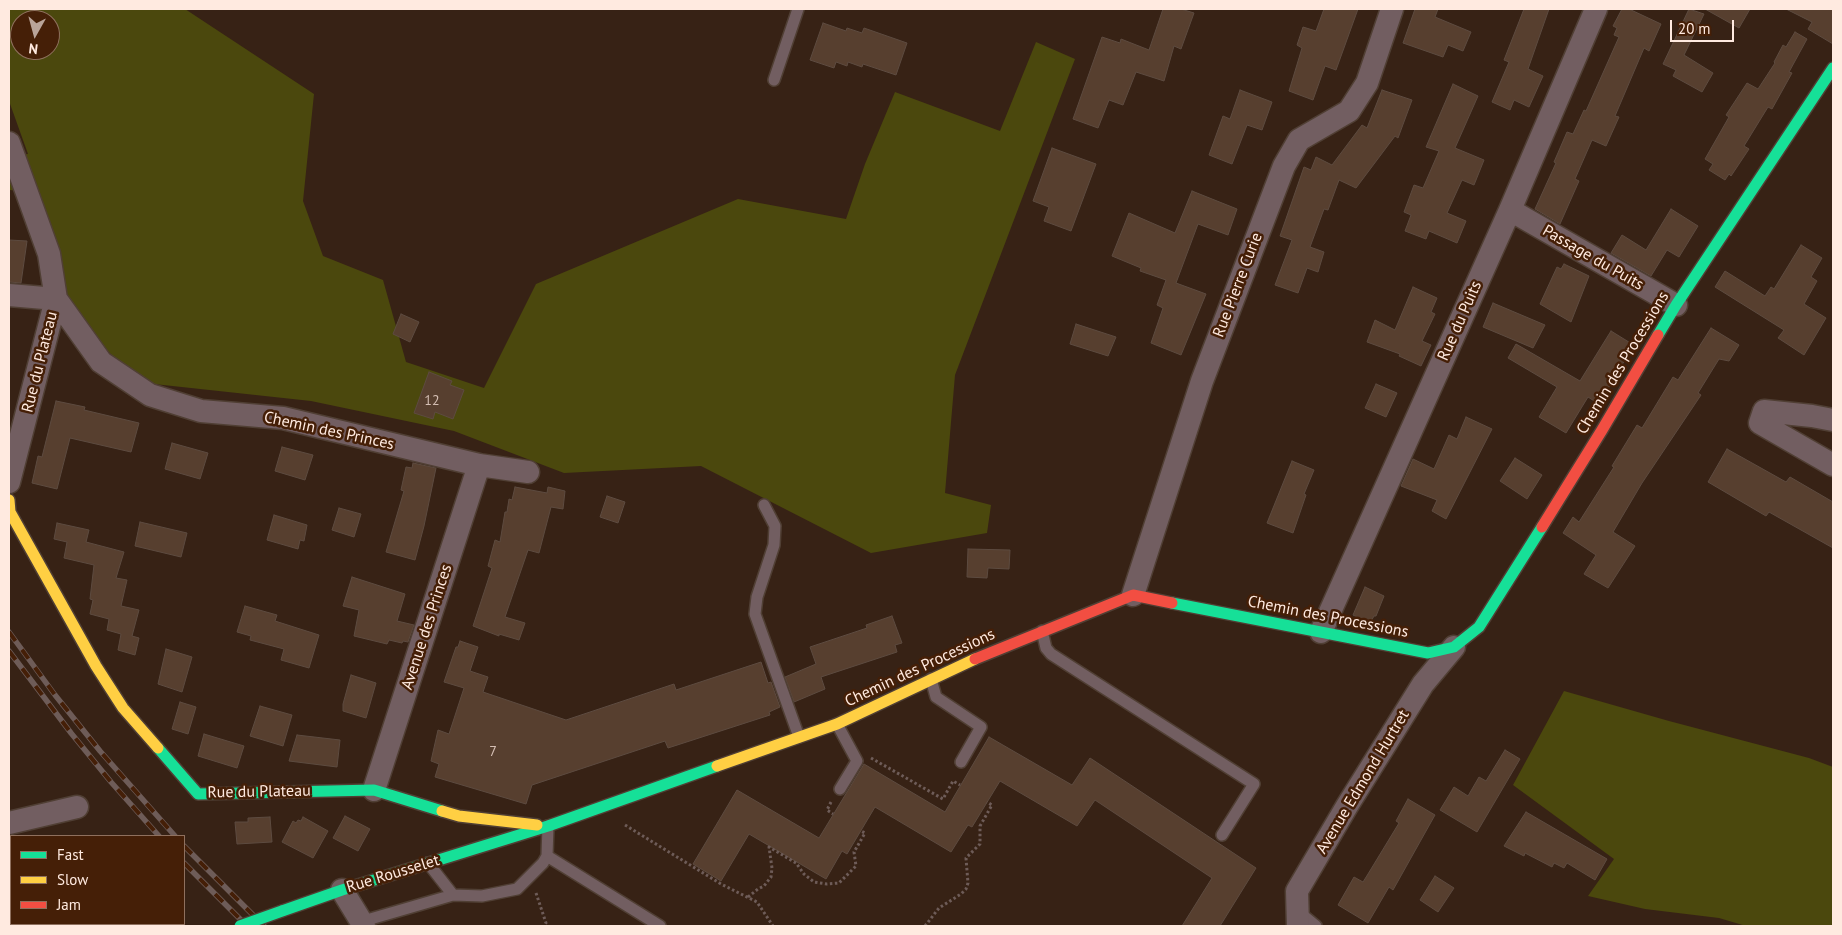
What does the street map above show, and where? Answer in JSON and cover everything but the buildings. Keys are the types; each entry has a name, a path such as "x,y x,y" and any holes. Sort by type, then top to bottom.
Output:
{"street":[{"name":"Rue Pierre Curie","path":"1132,595 1202,381 1284,166 1299,140 1349,111 1367,83 1392,9"},
{"name":"Rue du Puits","path":"1321,632 1510,210 1596,9"},
{"name":"Chemin des Processions","path":"548,826 837,724 979,657 1132,595 1428,652 1454,648 1479,627 1602,430 1676,305 1833,68"},
{"name":"Chemin des Princes","path":"9,142 49,254 56,299 101,362 150,395 201,411 283,418 479,465 528,472"},
{"name":"Passage du Puits","path":"1510,210 1676,305"},
{"path":"9,295 56,299"},
{"name":"Rue du Plateau","path":"9,482 56,299"},
{"path":"1833,420 1764,411 1760,424 1833,465"},
{"name":"Avenue des Princes","path":"374,790 479,465"},
{"name":"Rue du Plateau","path":"9,500 10,512 96,666 123,708 198,794 374,790 459,816 548,826"},
{"name":"Avenue Edmond Hurtret","path":"1298,919 1297,891 1423,684 1454,648"},
{"path":"9,823 77,807"},
{"name":"Rue Rousselet","path":"240,926 342,890 548,826"},
{"path":"342,890 362,924"}],"lane":[{"path":"774,80 798,9"},
{"path":"764,505 775,526 774,545 757,597 755,614 799,737"},
{"path":"1042,631 1046,648 1052,654 1254,784 1222,835"},
{"path":"931,679 936,697 981,727 961,762"},
{"path":"837,724 857,761 840,789"},
{"path":"362,924 453,895 482,896 517,889 547,856 548,826"},
{"path":"547,856 660,926"},
{"path":"428,863 453,895"},
{"path":"1298,919 1316,926"}],"path":[{"path":"857,761 862,752 943,799 953,781 960,786"},
{"path":"925,926 940,908 966,889 968,883 966,858 980,844 980,826 992,805 987,802"},
{"path":"607,805 614,819 720,884 757,902 773,926"},
{"path":"748,897 764,886 771,877 772,868 769,847 796,863 804,874 814,882 840,883 856,866 854,852 865,833 861,831"},
{"path":"530,876 546,923 544,926"}],"shaded area":[{"path":"9,9 185,9 314,94 303,201 323,256 383,280 406,362 484,388 536,284 738,199 846,219 865,164 895,92 1000,131 1036,42 1075,59 955,375 945,493 991,505 987,533 871,553 701,466 564,473 454,431 311,401 154,384 118,363 70,306 39,192 9,190 9,155 28,154 9,101"},
{"path":"1564,691 1809,758 1833,767 1833,926 1746,926 1719,918 1645,909 1588,896 1614,859 1513,785"}],"railway":[{"path":"9,632 55,695 100,751 174,835"},
{"path":"9,651 71,733 158,835"},
{"path":"185,847 264,926"},
{"path":"185,864 247,926"}],"traffic: fast":[{"path":"1658,335 1833,68"},
{"path":"1172,603 1428,653 1454,647 1479,627 1542,527"},
{"path":"158,748 198,794 374,790 442,811"},
{"path":"282,911 342,890 548,826 717,766"},
{"path":"240,926 282,911"}],"traffic: slow":[{"path":"9,500 10,512 96,666 123,708 158,748"},
{"path":"717,766 837,724 975,659"},
{"path":"442,811 459,816 537,825"},
{"path":"100,925 104,926"}],"traffic: jam":[{"path":"1542,527 1658,335"},
{"path":"975,659 1133,595 1172,603"}]}
